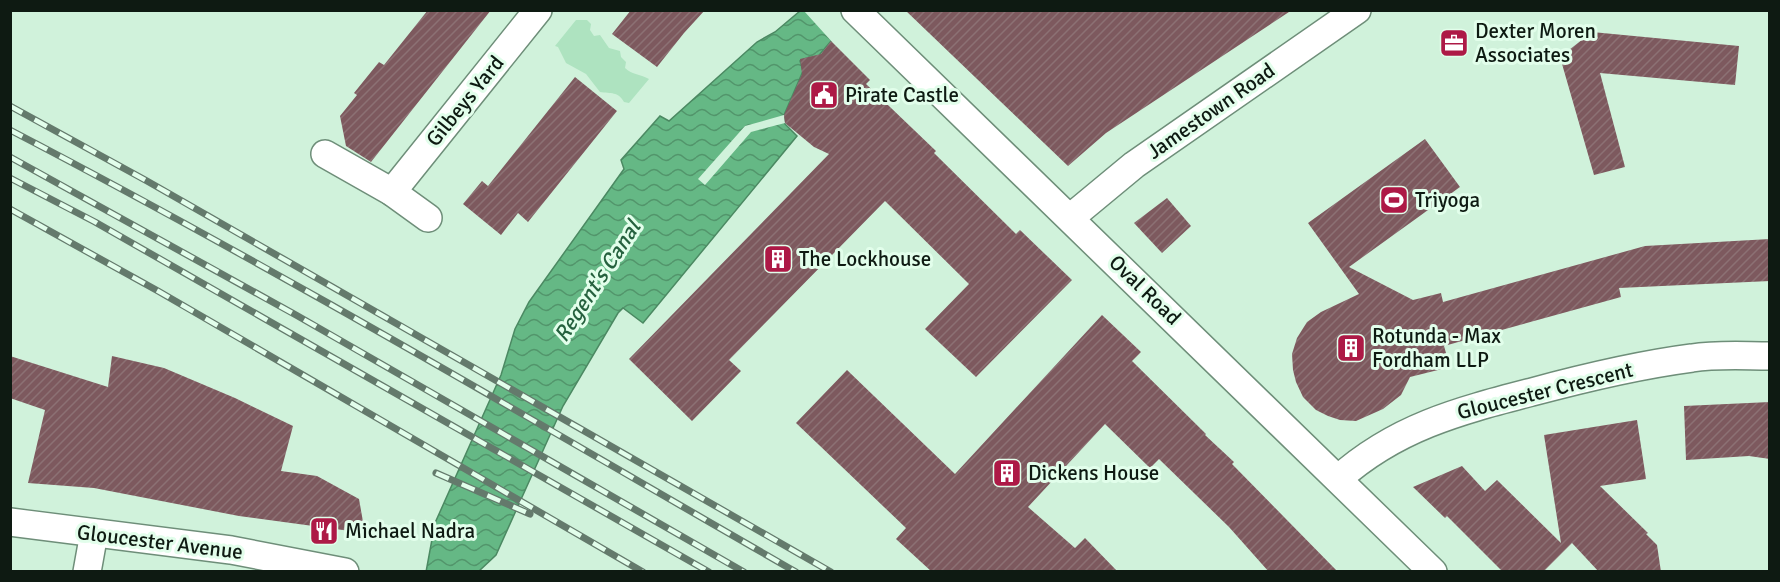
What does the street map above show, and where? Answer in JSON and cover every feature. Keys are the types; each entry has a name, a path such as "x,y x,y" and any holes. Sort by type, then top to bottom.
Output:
{"street":[{"name":"Gilbeys Yard","path":"392,192 538,10"},
{"name":"Oval Road","path":"855,10 878,35 953,104 1433,572"},
{"name":"Jamestown Road","path":"1070,218 1134,165 1357,10"},
{"path":"325,154 392,192 428,218"},
{"name":"Gloucester Crescent","path":"1338,478 1370,453 1397,436 1489,403 1598,375 1694,357 1770,356"},
{"name":"Gloucester Avenue","path":"10,522 231,550 345,572"},
{"path":"87,572 94,534"}],"shaded area":[{"path":"576,20 587,20 591,24 590,30 594,36 600,35 609,48 620,51 621,57 626,62 625,68 649,79 629,103 624,102 617,95 600,92 586,74 566,63 558,47 555,46"}],"water":[{"name":"Regent's Canal","path":"800,11 878,11 831,41 815,60 809,57 800,61 803,71 784,115 785,124 797,136 643,323 623,308 618,313 563,406 496,555 479,571 426,572 435,523 501,375 515,329 529,302 624,169 621,160 660,116 669,121 757,42 775,32"}],"pier":[{"path":"881,10 833,43 804,11"},
{"path":"784,115 785,123 751,132 705,185 698,179 745,126"}],"building":[{"path":"428,10 491,10 371,162 346,146 340,116 357,95 354,93 379,62 384,65"},
{"path":"631,10 705,10 657,67 612,34"},
{"path":"905,10 1292,10 1106,133 1068,166"},
{"path":"1592,32 1739,46 1735,85 1600,73 1625,167 1594,175 1560,57"},
{"name":"The Lockhouse","path":"831,41 870,80 866,84 936,151 934,153 1016,234 1020,230 1072,280 976,377 925,329 969,284 885,201 729,360 741,371 692,421 629,359 829,154 814,147 785,123 784,115 802,74 800,59 821,54"},
{"path":"575,77 617,111 528,222 518,213 501,235 463,204 482,181 488,186"},
{"path":"1425,139 1460,187 1349,267 1413,300 1441,293 1443,302 1645,246 1770,239 1770,281 1619,288 1621,297 1444,346 1450,367 1410,377 1401,395 1383,409 1356,421 1340,420 1328,416 1316,410 1303,397 1296,382 1292,354 1297,338 1307,322 1321,312 1359,294 1308,223"},
{"path":"1167,198 1191,226 1162,253 1134,223"},
{"path":"1102,315 1141,352 1132,361 1234,462 1232,464 1338,572 1269,572 1229,527 1159,459 1150,468 1105,424 1028,507 1075,548 1085,538 1118,572 932,572 896,539 906,528 796,423 847,370 955,474"},
{"path":"10,356 108,387 112,356 164,368 293,426 281,471 317,476 359,499 365,533 239,516 94,488 28,483 45,410 10,398"},
{"path":"1770,402 1770,459 1749,456 1686,460 1684,406"},
{"path":"1637,420 1646,479 1600,486 1648,533 1646,534 1657,545 1661,572 1599,572 1572,543 1543,572 1503,572 1447,516 1445,518 1413,487 1462,466 1485,491 1497,480 1561,543 1544,435"}],"railway":[{"path":"10,106 147,181 831,572"},
{"path":"10,130 307,291 796,572"},
{"path":"10,157 296,315 744,572"},
{"path":"10,178 95,222 709,572"},
{"path":"10,209 158,291 643,572"},
{"path":"436,473 530,514"}],"place":[{"name":"Dexter Moren Associates","path":"1454,43"},
{"name":"Pirate Castle","path":"824,95"},
{"name":"Triyoga","path":"1394,200"},
{"name":"The Lockhouse","path":"778,259"},
{"name":"Rotunda - Max Fordham LLP","path":"1351,348"},
{"name":"Dickens House","path":"1007,473"},
{"name":"Michael Nadra","path":"324,531"}]}
